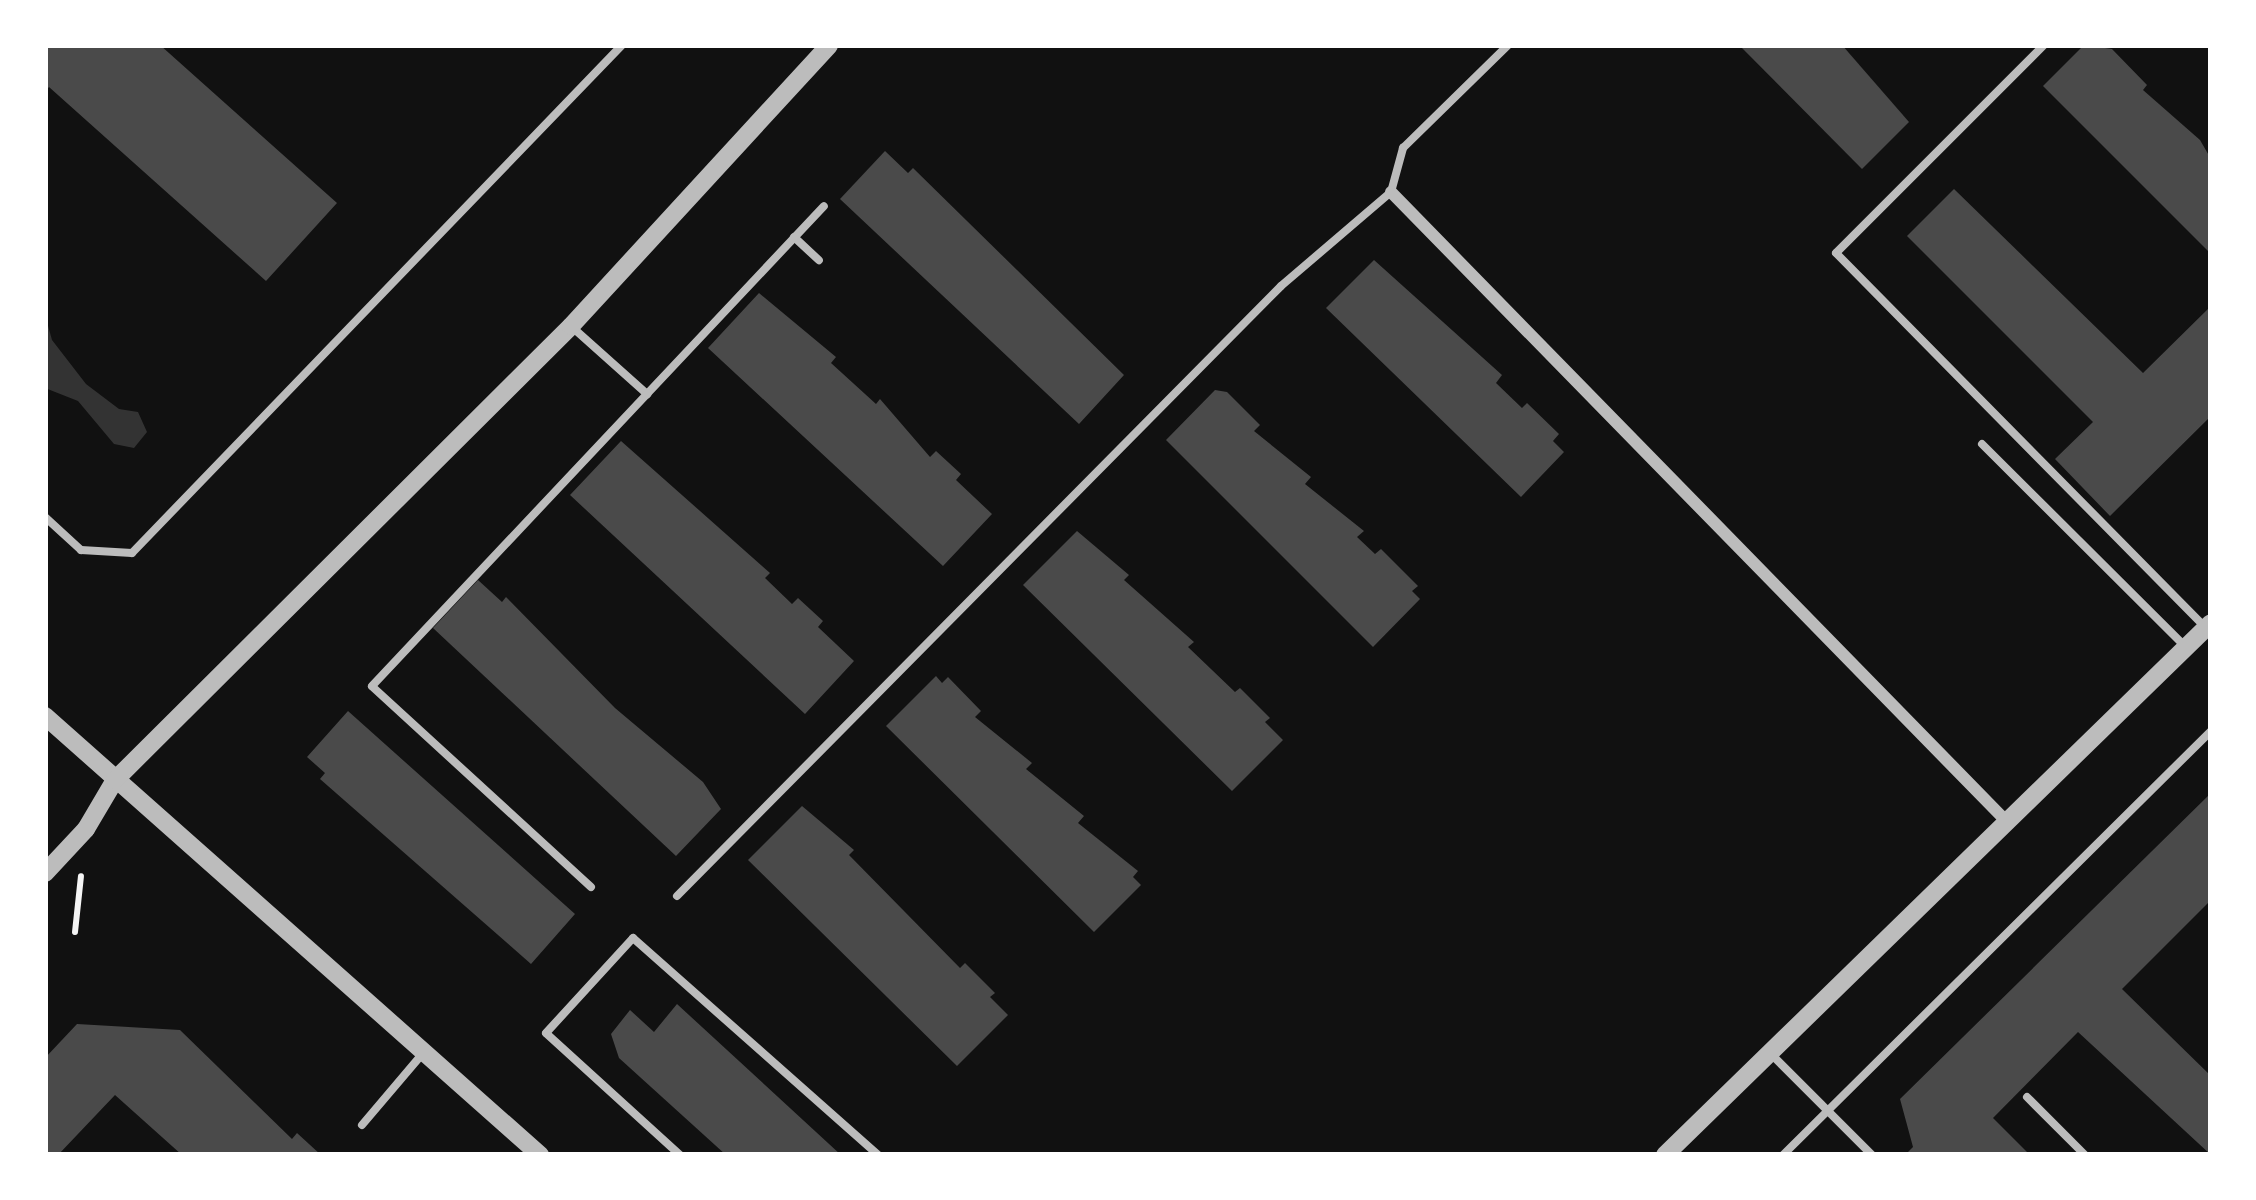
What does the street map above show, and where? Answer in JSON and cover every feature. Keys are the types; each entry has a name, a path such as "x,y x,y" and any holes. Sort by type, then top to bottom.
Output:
{"street":[{"path":"45,873 86,829 115,780 571,326 829,45"},
{"path":"1391,192 2007,822"},
{"path":"1665,1155 2208,626"},
{"path":"45,716 540,1155"}],"lane":[{"path":"45,517 81,550 132,553 622,45"},
{"path":"677,896 1281,286 1391,192 1403,148 1508,45"},
{"path":"2044,45 1836,253 2208,626"},
{"path":"591,887 372,686 824,206"},
{"path":"794,237 819,260"},
{"path":"571,326 647,394"},
{"path":"1982,444 2186,647"},
{"path":"1783,1155 2211,730"},
{"path":"680,1155 546,1033 633,938 878,1155"},
{"path":"362,1125 425,1050"},
{"path":"1769,1052 1872,1155"},
{"path":"2027,1097 2084,1155"}],"path":[{"path":"75,932 86,829"}],"shaded area":[{"path":"45,315 52,340 86,384 119,409 138,412 147,432 134,448 114,444 78,401 45,388"}],"building":[{"path":"45,45 160,45 337,203 266,281 49,87 45,92"},
{"path":"1739,45 1842,45 1909,122 1862,169"},
{"path":"2084,45 2112,49 2147,85 2143,90 2200,140 2211,159 2211,254 2043,86"},
{"path":"885,151 908,173 913,168 1124,375 1079,424 840,199"},
{"path":"1954,189 2143,373 2211,306 2211,416 2110,516 2055,459 2093,422 1907,236"},
{"path":"1374,260 1502,375 1496,383 1522,408 1527,403 1559,434 1553,441 1564,452 1521,497 1326,308"},
{"path":"759,293 836,357 831,363 876,404 880,399 930,457 936,451 961,474 956,480 992,514 943,566 708,348"},
{"path":"1215,390 1227,392 1260,425 1254,431 1311,477 1305,484 1364,531 1357,537 1375,554 1381,549 1418,586 1412,591 1420,599 1373,647 1166,440"},
{"path":"621,441 770,573 765,578 792,604 798,598 823,621 818,627 854,661 805,714 570,495"},
{"path":"1077,531 1129,575 1124,580 1194,642 1188,647 1270,718 1265,722 1283,740 1232,791 1023,585"},
{"path":"478,580 502,602 506,597 615,708 703,782 721,809 676,856 433,628"},
{"path":"936,676 942,683 948,677 981,711 975,717 1032,763 1026,769 1084,816 1078,823 1138,871 1133,877 1141,885 1094,932 886,726"},
{"path":"348,711 575,914 531,964 320,779 325,773 307,757"},
{"path":"2211,793 2211,900 2122,989 2211,1076 2211,1155 2078,1032 1993,1118 2030,1155 1905,1155 1913,1147 1900,1099"},
{"path":"802,806 854,850 849,855 960,968 965,963 995,993 990,997 1008,1015 957,1066 748,860"},
{"path":"677,1004 841,1155 726,1155 619,1058 611,1034 630,1010 654,1032"},
{"path":"77,1024 180,1030 292,1139 297,1133 321,1155 182,1155 115,1095 58,1155 45,1155 45,1058"}]}
